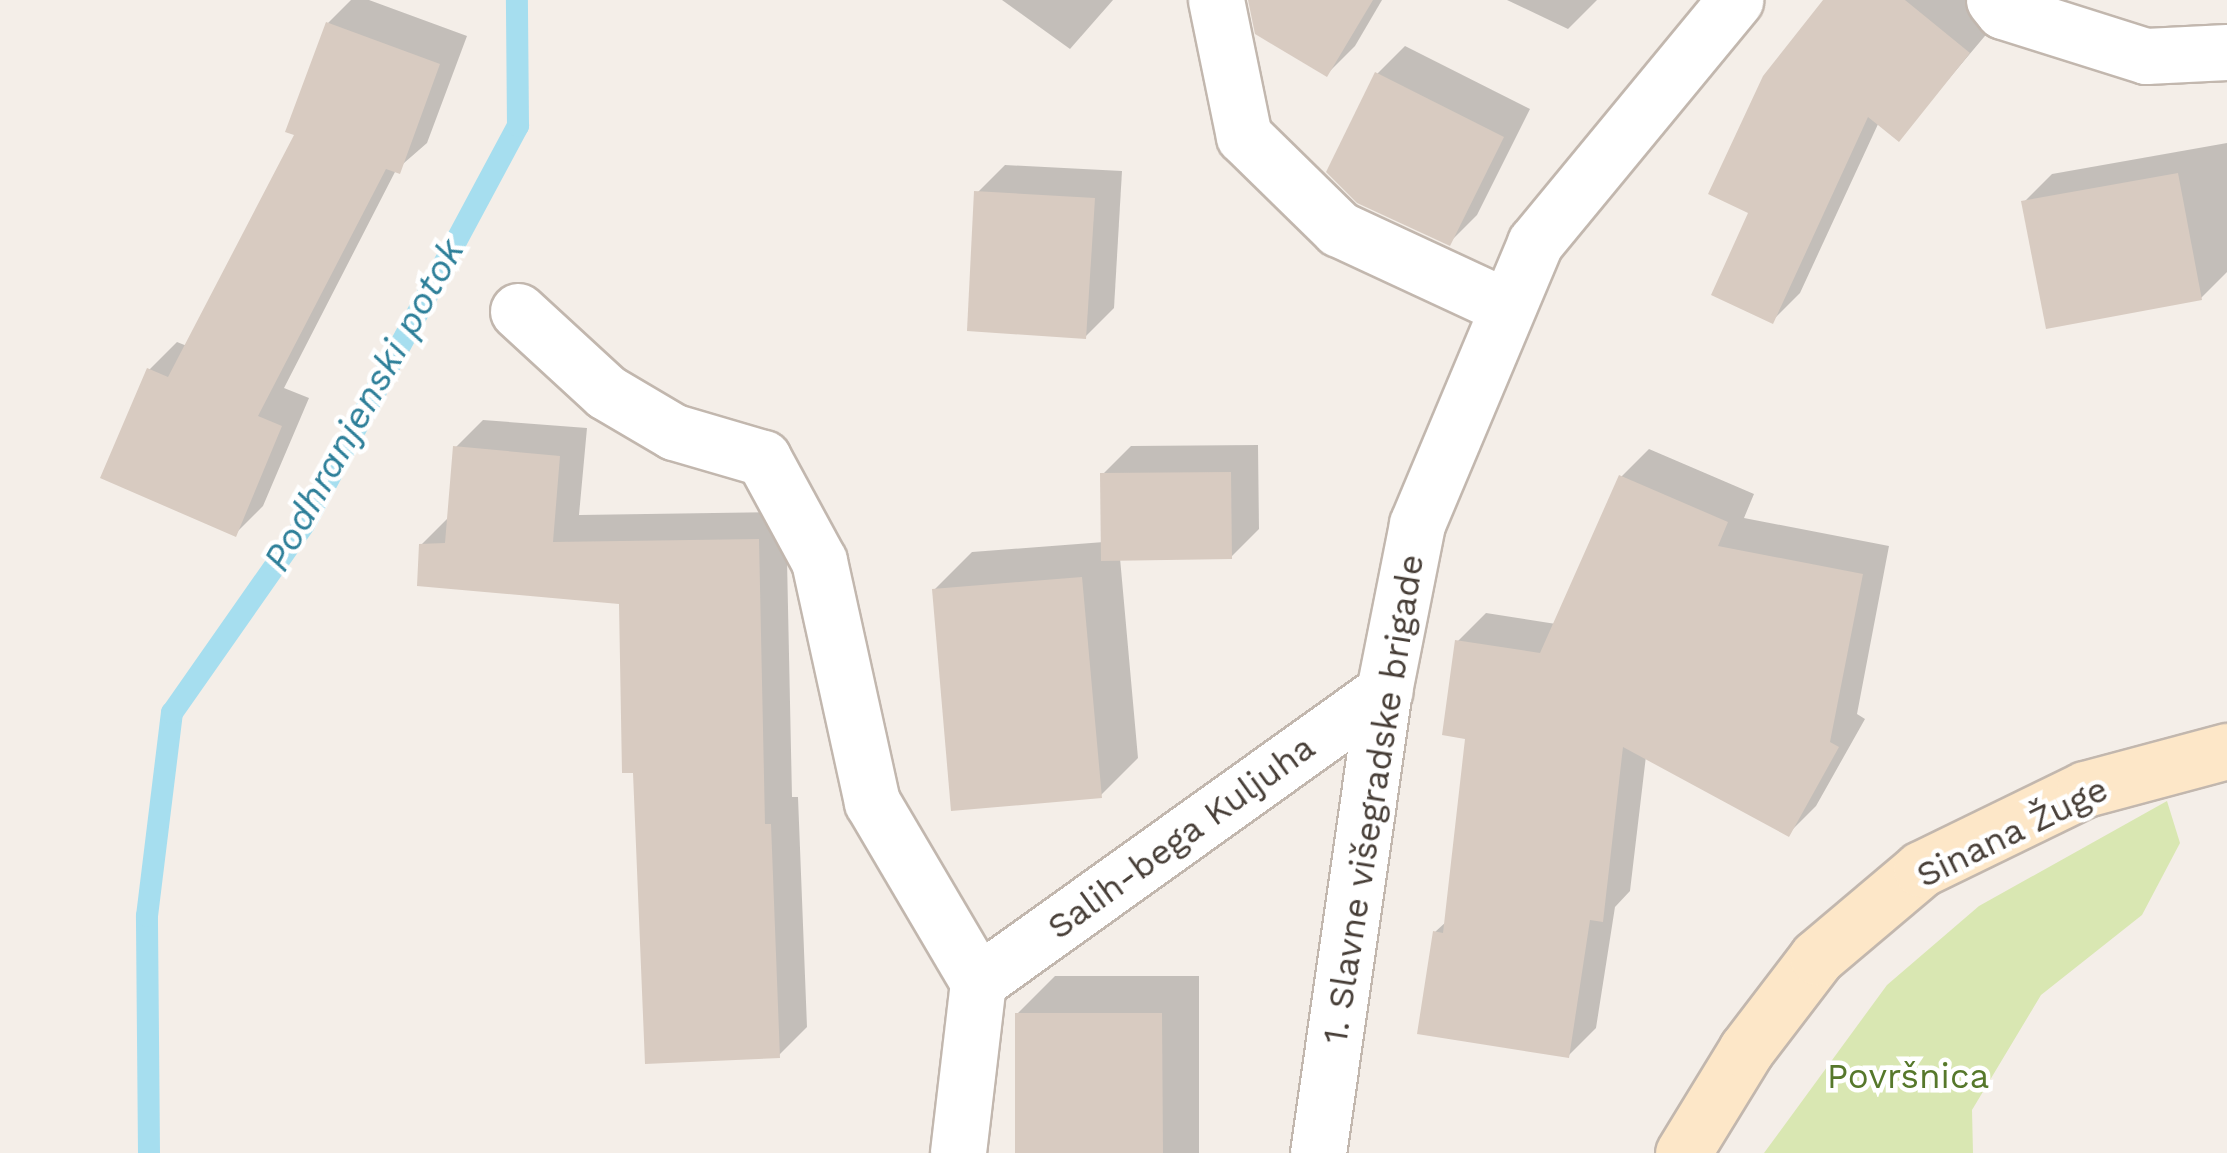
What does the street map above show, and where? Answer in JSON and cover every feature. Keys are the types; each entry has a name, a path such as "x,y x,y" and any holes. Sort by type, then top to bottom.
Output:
{"main road":[{"name":"Sinana Žuge","path":"1683,1153 1746,1050 1817,957 1921,869 2085,789 2227,752"}],"street":[{"path":"1216,0 1244,136 1340,229 1505,306"},
{"name":"1. Slavne višegradske brigade","path":"1318,1153 1384,691 1418,524 1505,306 1536,244 1735,0"},
{"path":"1994,0 2003,11 2146,56 2227,52"},
{"path":"518,311 606,392 674,432 762,458 819,561 872,802 978,982 958,1153"},
{"name":"Salih-bega Kuljuha","path":"978,982 1384,691"}],"green space":[{"name":"Površnica","path":"2167,801 2180,843 2142,915 2041,995 1972,1110 1973,1153 1764,1153 1887,985 1979,906"}],"building":[{"path":"1248,0 1373,0 1327,77 1255,34"},
{"path":"1823,0 1905,0 1970,53 1899,142 1868,117 1773,324 1711,295 1748,213 1708,194 1763,76"},
{"path":"326,22 440,64 400,174 386,169 258,416 282,426 236,537 100,478 147,368 168,377 294,135 285,132"},
{"path":"1375,72 1504,137 1450,246 1357,203 1326,172"},
{"path":"2178,173 2202,300 2046,329 2021,201"},
{"path":"974,191 1095,198 1086,339 967,331"},
{"path":"453,446 560,456 553,542 759,539 765,824 771,824 780,1058 645,1064 633,773 622,773 619,604 417,586 419,544 445,543"},
{"path":"1231,472 1232,559 1101,561 1100,473"},
{"path":"1619,475 1728,522 1718,546 1863,574 1830,742 1839,747 1789,837 1623,747 1603,922 1590,920 1569,1058 1417,1034 1433,931 1443,933 1465,739 1442,735 1455,640 1540,653"},
{"path":"1082,577 1102,798 951,811 932,589"},
{"path":"1015,1013 1162,1013 1163,1153 1015,1153"}],"waterway":[{"name":"Podhranjenski potok","path":"149,1153 147,916 172,713 305,523 518,126 517,0"}]}
